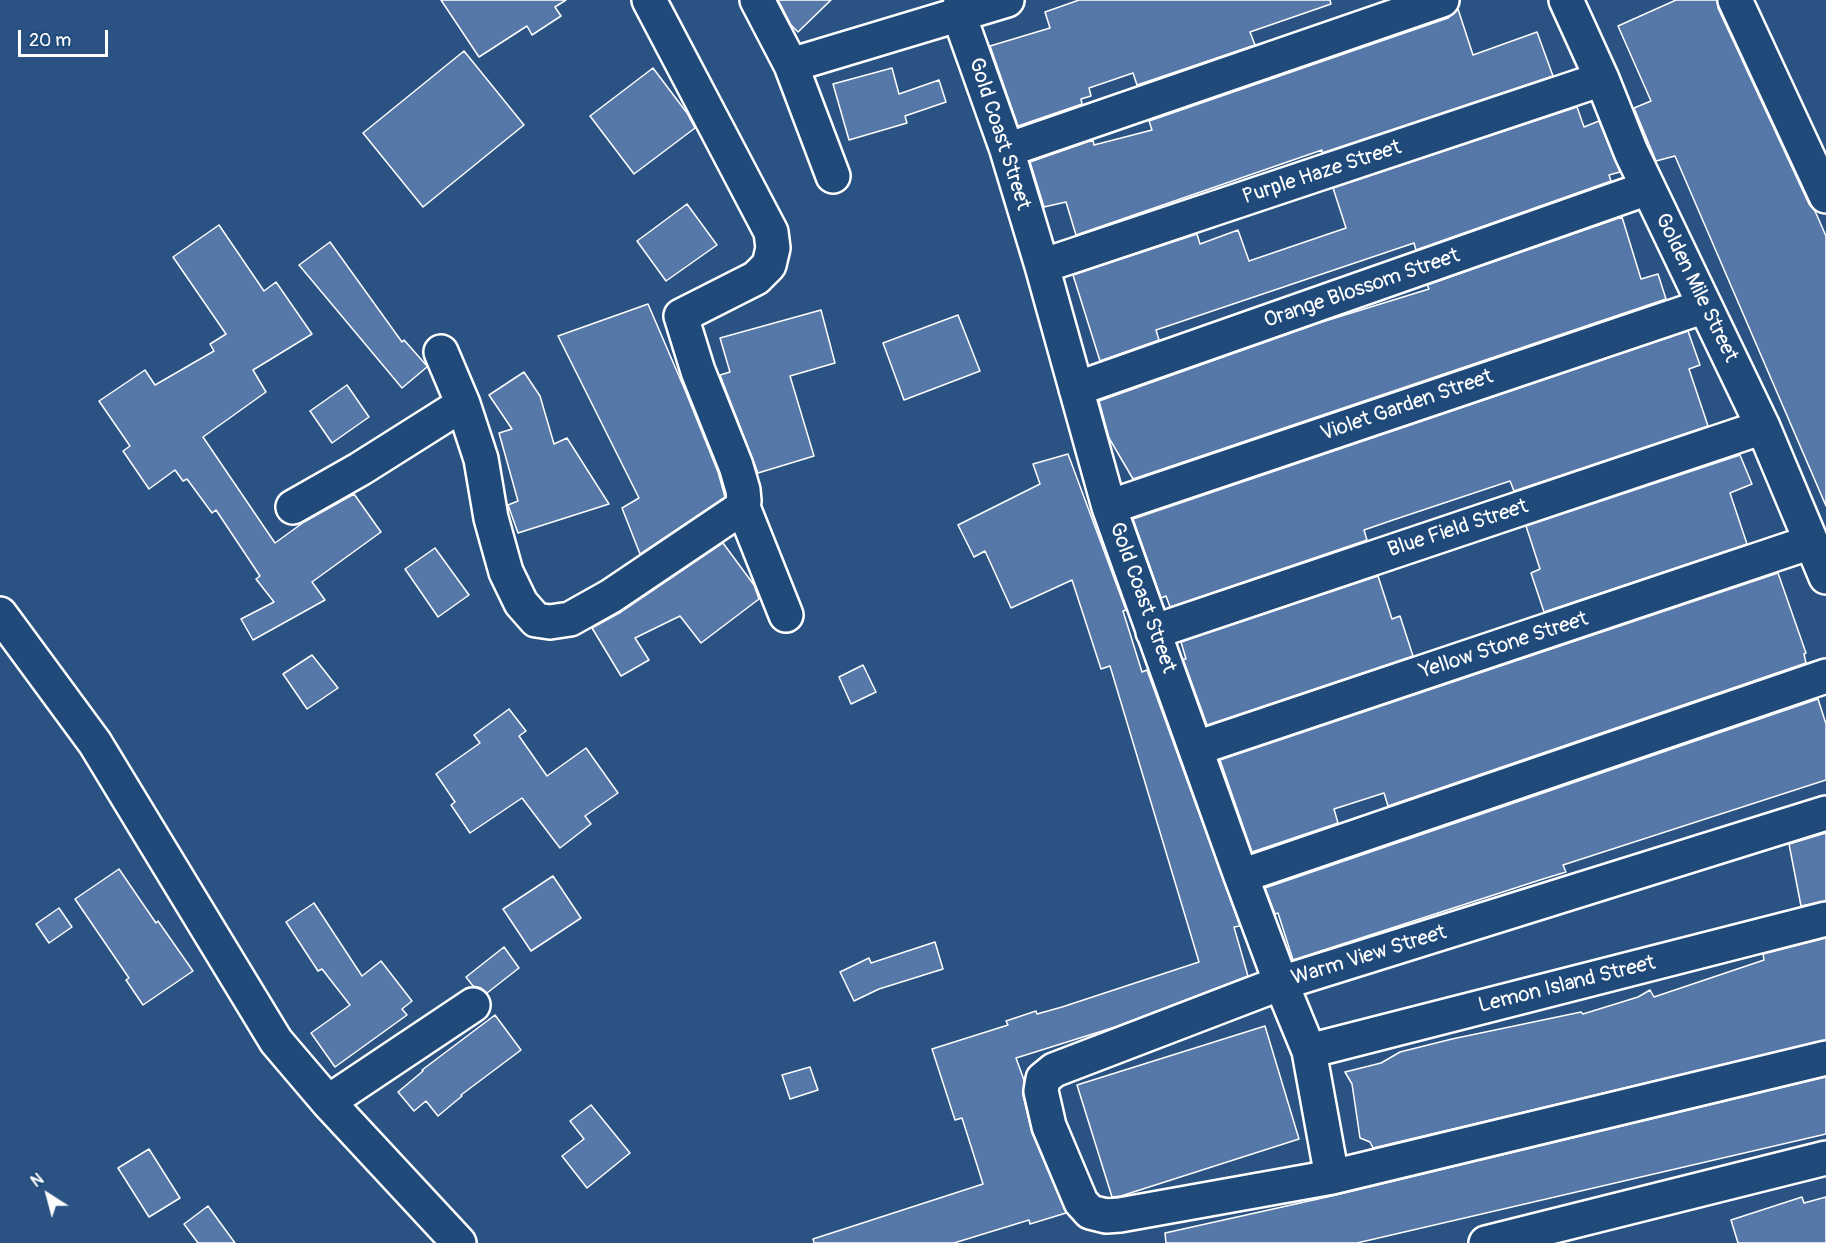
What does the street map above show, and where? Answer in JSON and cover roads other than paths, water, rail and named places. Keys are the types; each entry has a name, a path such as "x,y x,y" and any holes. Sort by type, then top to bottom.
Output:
{"street":[{"path":"649,0 771,232 773,248 769,265 756,278 681,316 698,371 736,466 743,490 743,507 786,615"},
{"path":"757,0 791,65 833,176"},
{"path":"791,65 960,8 1007,0"},
{"path":"1007,150 1442,0"},
{"name":"Golden Mile Street","path":"1566,0 1631,152 1763,427 1826,577"},
{"path":"1735,0 1826,196"},
{"name":"Gold Coast Street","path":"960,8 1042,266 1109,507 1241,876 1309,1051 1332,1177"},
{"name":"Purple Haze Street","path":"1042,266 1602,80"},
{"name":"Orange Blossom Street","path":"1076,388 1648,188"},
{"name":"Violet Garden Street","path":"1109,507 1705,306"},
{"path":"441,352 464,404 481,459 491,518 506,572 521,603 536,620 550,622 570,619 611,596 743,507"},
{"path":"293,507 360,469 464,404"},
{"name":"Blue Field Street","path":"1153,632 1763,427"},
{"name":"Yellow Stone Street","path":"1197,748 1811,542"},
{"path":"0,614 95,743 276,1041 328,1102 459,1243"},
{"path":"1241,876 1826,676"},
{"name":"Warm View Street","path":"1332,1177 1120,1215 1106,1216 1090,1212 1081,1202 1046,1117 1041,1092 1043,1079 1054,1070 1281,983 1826,813"},
{"name":"Lemon Island Street","path":"1309,1051 1826,919"},
{"path":"328,1102 473,1005"},
{"path":"1332,1177 1826,1058"},
{"path":"1486,1243 1567,1234 1826,1158"}]}
